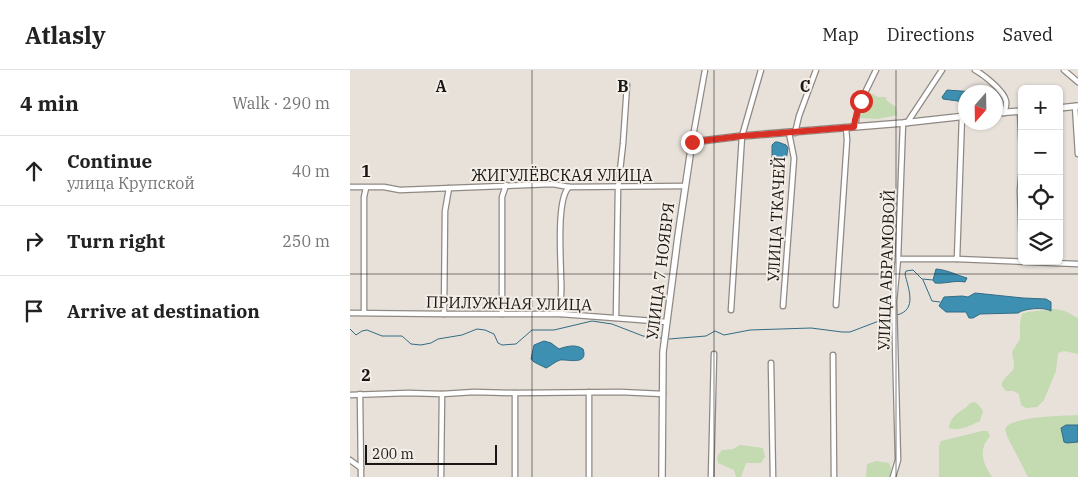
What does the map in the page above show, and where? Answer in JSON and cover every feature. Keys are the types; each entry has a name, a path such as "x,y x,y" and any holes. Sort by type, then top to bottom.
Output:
{"street":[{"name":"УЛИЦА 7 НОЯБРЯ","path":"662,477 663,352 685,186 705,70"},
{"path":"731,310 742,136 761,70"},
{"name":"УЛИЦА ТКАЧЕЙ","path":"783,306 794,158 792,133 816,70"},
{"path":"854,127 858,107 876,70"},
{"path":"905,123 942,70"},
{"path":"975,70 1003,95 1007,103 1004,113 1018,111"},
{"path":"1064,70 1078,82"},
{"path":"616,318 618,188 627,85"},
{"path":"1063,108 1076,106 1078,154"},
{"path":"692,142 958,117"},
{"name":"УЛИЦА АБРАМОВОЙ","path":"893,477 898,460 894,301 905,123"},
{"path":"836,305 847,140 846,128"},
{"path":"956,259 963,130"},
{"path":"1021,175 1021,220"},
{"path":"502,314 502,194 506,184"},
{"name":"ЖИГУЛЁВСКАЯ УЛИЦА","path":"350,187 384,187 400,190 506,184 553,184 569,187 618,188 685,186"},
{"path":"560,314 562,200 569,187"},
{"path":"364,312 364,196 366,188"},
{"path":"444,314 445,211 449,188"},
{"path":"898,259 1018,262"},
{"path":"1063,263 1078,264"},
{"name":"ПРИЛУЖНАЯ УЛИЦА","path":"350,312 560,314 667,322"},
{"path":"711,477 714,354"},
{"path":"833,355 834,477"},
{"path":"771,363 773,477"},
{"path":"589,392 589,477"},
{"path":"350,394 589,392 663,394"},
{"path":"515,393 515,477"},
{"path":"360,394 361,477"},
{"path":"441,477 442,394"},
{"path":"350,460 361,468"}],"green space":[{"path":"869,92 878,97 886,97 887,101 896,107 897,115 878,119 860,118 863,100"},
{"path":"1054,309 1065,311 1078,318 1078,354 1064,351 1058,353 1056,371 1044,400 1037,407 1026,408 1021,405 1019,394 1013,391 1006,391 1002,383 1014,368 1012,352 1020,339 1022,314"},
{"path":"974,402 983,411 980,421 961,429 949,428 954,417"},
{"path":"1078,415 1078,477 1028,477 1005,429 1017,421 1027,419"},
{"path":"987,431 990,435 984,445 983,458 992,477 939,477 939,446 941,441"},
{"path":"740,445 763,448 765,457 761,463 746,463 741,477 736,477 734,470 718,463 717,457 722,450 733,449"},
{"path":"876,461 889,463 892,471 891,477 866,477 867,464"}],"water":[{"path":"947,90 958,91 958,101 943,99 942,97"},
{"path":"775,142 786,145 788,148 786,161 772,161 772,145"},
{"path":"936,269 967,278 965,282 935,283 933,280"},
{"path":"975,293 1046,299 1051,302 1051,311 1035,309 1018,313 980,314 969,318 966,312 946,312 939,306 944,297 968,297"},
{"path":"544,341 551,343 559,349 571,346 580,347 583,349 583,358 580,360 560,360 546,368 531,359 534,345"},
{"path":"1066,425 1078,425 1078,442 1064,442 1061,428"}],"waterway":[{"path":"897,315 908,308 910,304 906,271 913,270 922,279 933,280"},
{"path":"923,280 932,301 940,302"},
{"path":"669,339 706,336 715,331 724,335 750,330 811,328 850,332 892,316"},
{"path":"350,329 356,335 367,330 382,336 402,336 411,344 421,345 438,339 462,335 477,329 494,334 498,343 502,345 516,344 532,330 554,330 592,321 612,324 643,336 661,338"}],"route":[{"path":"692,142 854,127 861,101"}]}
